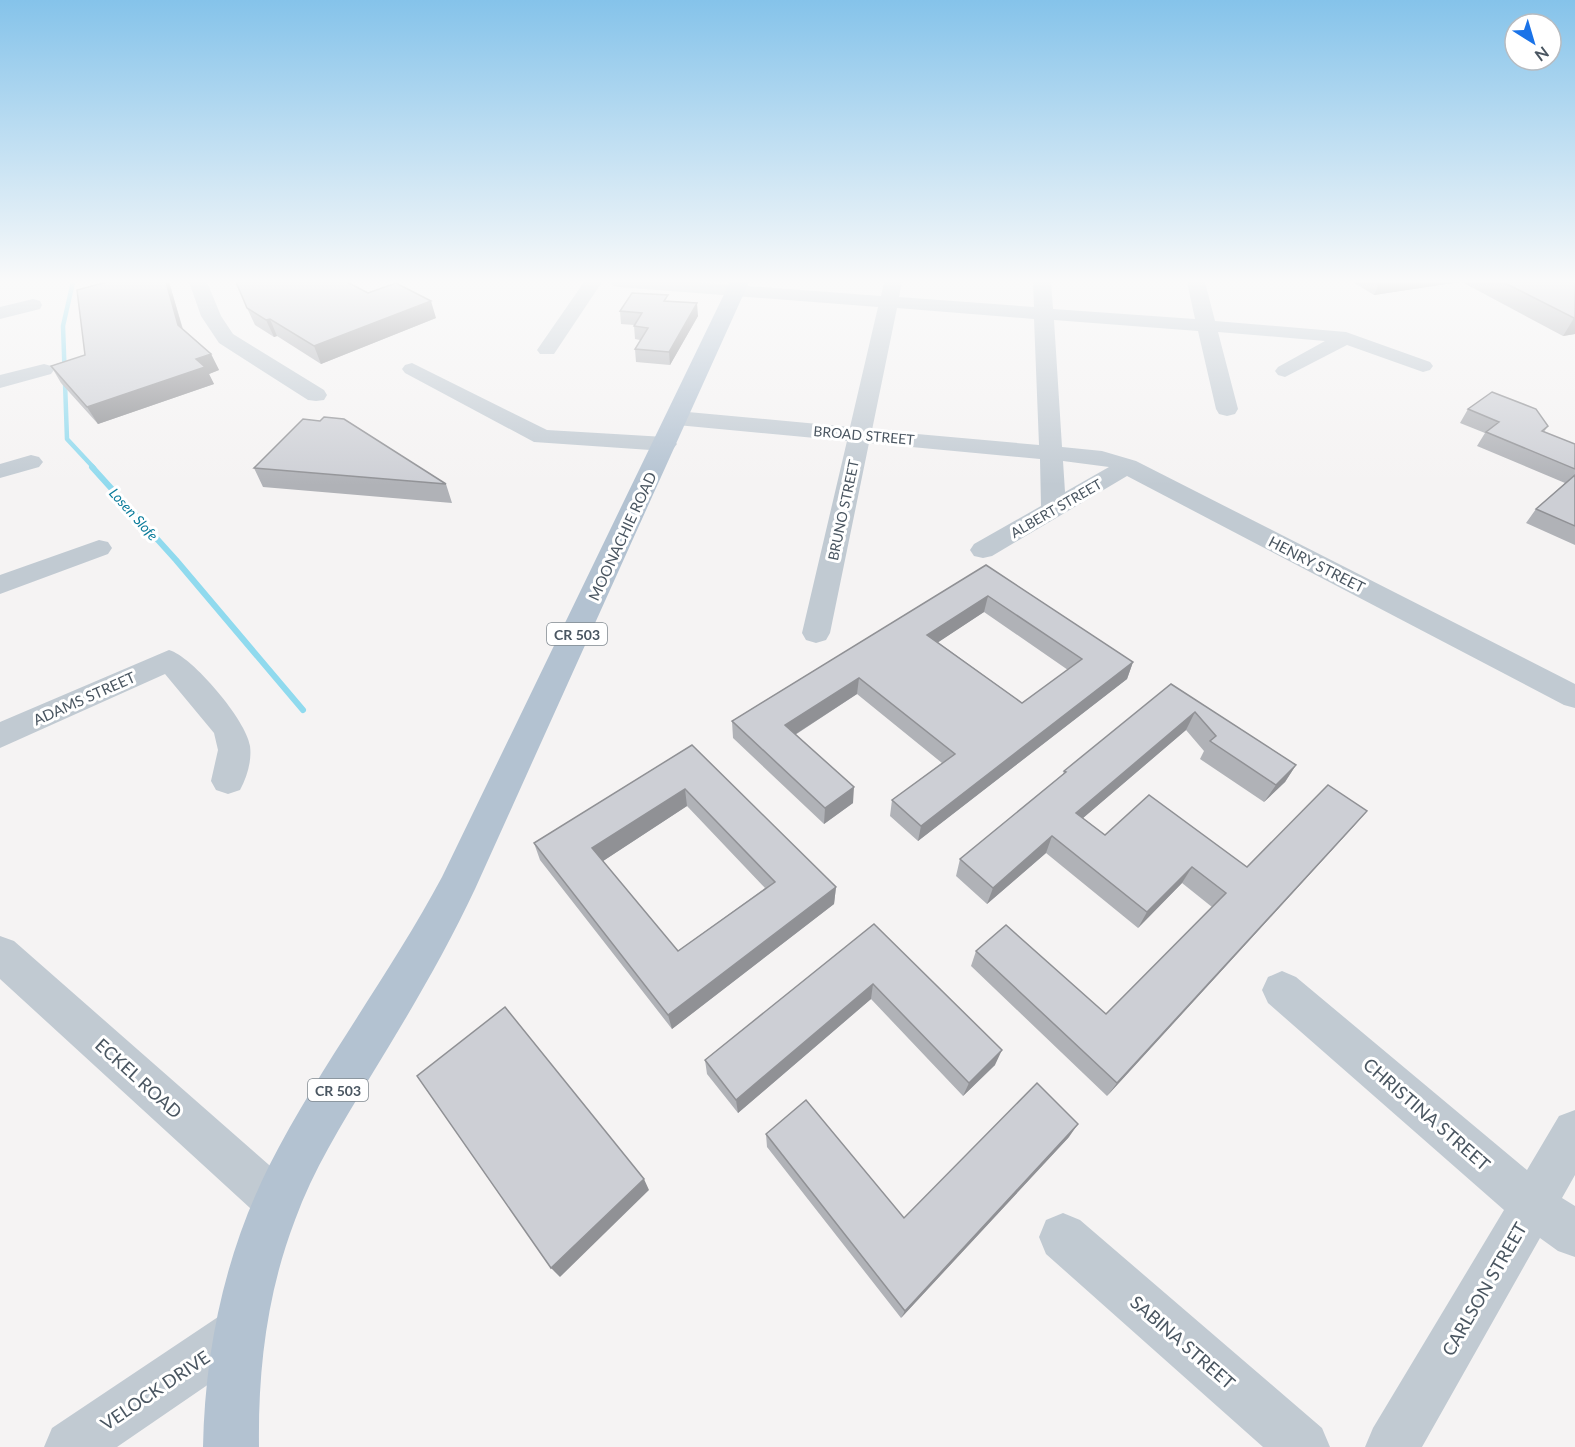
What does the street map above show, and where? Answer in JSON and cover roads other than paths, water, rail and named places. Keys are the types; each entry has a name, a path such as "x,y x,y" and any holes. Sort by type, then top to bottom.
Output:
{"main road":[{"name":"MOONACHIE ROAD","path":"277,1202 302,1151 453,895 709,350"},
{"name":"CR 503","path":"231,1447 230,1415 239,1333 252,1275 277,1202"}],"street":[{"path":"241,350 316,395"},
{"name":"BRUNO STREET","path":"816,633 878,350"},
{"path":"1046,350 1054,509"},
{"path":"1213,350 1227,409"},
{"path":"1285,371 1325,350"},
{"path":"1378,350 1423,366"},
{"name":"BROAD STREET","path":"412,369 542,437 671,431 859,435 1051,453"},
{"path":"0,382 44,370"},
{"name":"HENRY STREET","path":"1051,453 1102,458 1128,466 1575,697"},
{"path":"0,471 31,462"},
{"name":"ALBERT STREET","path":"983,550 1128,466"},
{"path":"0,585 99,548"},
{"name":"ADAMS STREET","path":"0,736 169,660 228,726 234,742 234,761 228,781"},
{"name":"ECKEL ROAD","path":"0,954 277,1202"},
{"name":"CHRISTINA STREET","path":"1282,990 1533,1205 1575,1234"},
{"name":"CARLSON STREET","path":"1392,1447 1575,1132"},
{"name":"SABINA STREET","path":"1063,1237 1303,1447"},
{"name":"VELOCK DRIVE","path":"71,1447 239,1333"}],"waterway":[{"name":"Losen Slofe","path":"64,350 67,439 94,468"},
{"name":"Losen Slofe","path":"92,467 176,560 303,710"}]}
